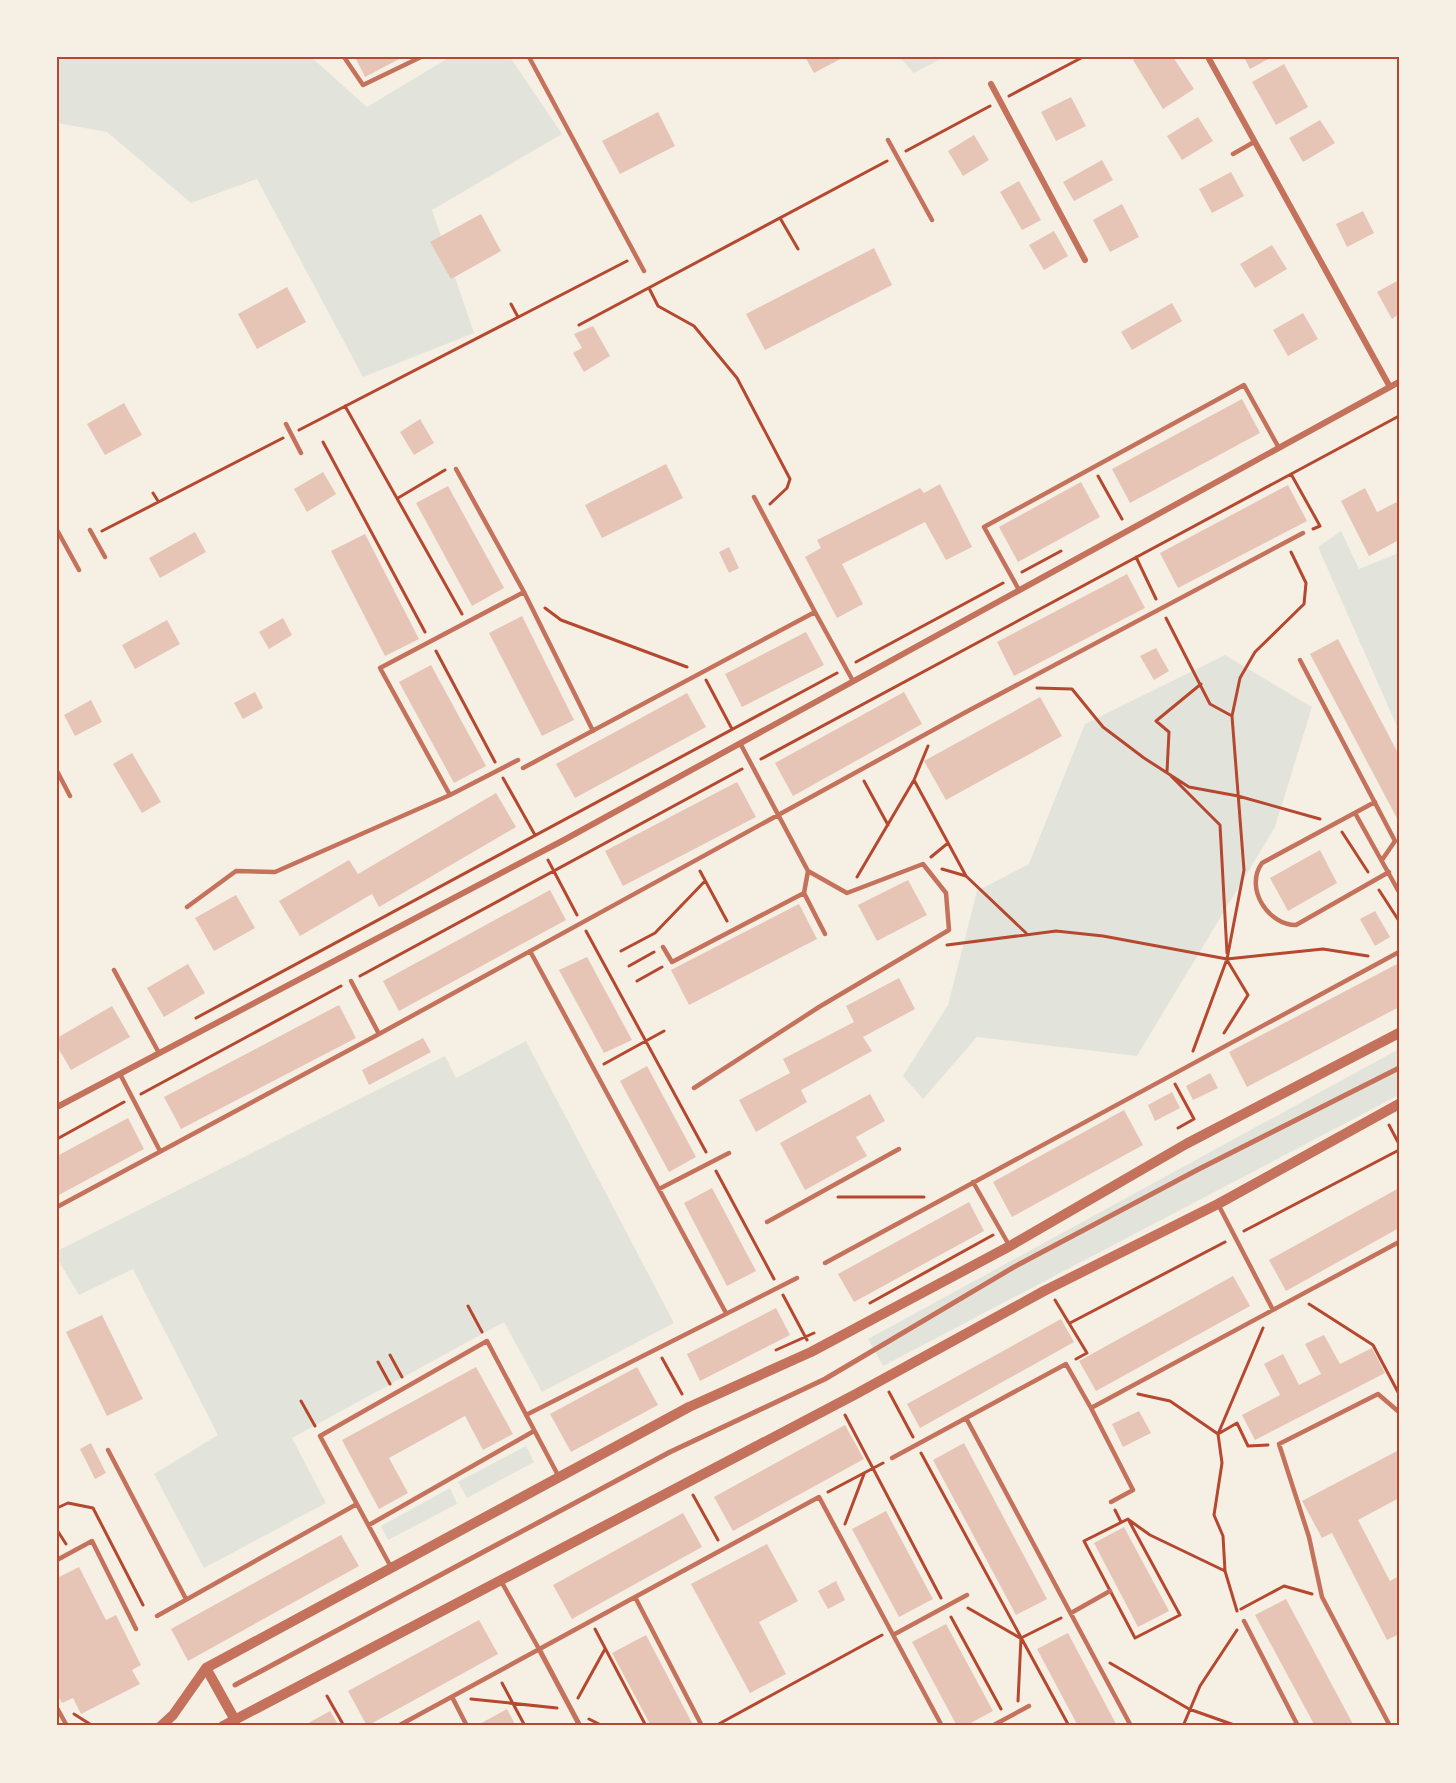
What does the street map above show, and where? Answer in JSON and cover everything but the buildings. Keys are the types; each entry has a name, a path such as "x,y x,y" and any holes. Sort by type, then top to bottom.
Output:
{"street":[{"path":"1208,57 1390,387"},
{"path":"991,84 1086,260"},
{"path":"57,1107 543,850 1399,382"},
{"path":"162,1726 173,1715 206,1668 689,1407 812,1352 1010,1246 1186,1144 1399,1033"},
{"path":"235,1685 670,1452 834,1374 1014,1268 1199,1169 1399,1068"},
{"path":"224,1726 839,1403 1044,1291 1218,1204 1399,1104"},
{"path":"538,1649 580,1726"},
{"path":"206,1668 235,1720"}],"lane":[{"path":"344,57 363,85 421,57"},
{"path":"528,57 644,271"},
{"path":"888,140 932,220"},
{"path":"1233,154 1254,142"},
{"path":"1019,590 984,527 1093,467 1244,385 1279,448"},
{"path":"286,424 302,453"},
{"path":"456,469 524,592 593,731"},
{"path":"754,497 853,681"},
{"path":"57,530 79,570"},
{"path":"90,530 105,557"},
{"path":"57,1207 379,1034 934,730 1303,533"},
{"path":"450,795 380,668 524,592"},
{"path":"523,768 816,612"},
{"path":"1300,660 1395,841 1382,860"},
{"path":"694,1088 819,1007 949,930 946,893 923,864 847,893 808,871 740,743"},
{"path":"187,907 236,871 275,872 450,795 518,760"},
{"path":"57,771 70,796"},
{"path":"1375,802 1262,864 1255,874 1254,886 1272,918 1284,925 1296,925 1389,873"},
{"path":"1355,813 1399,892"},
{"path":"808,871 804,893 825,934"},
{"path":"663,947 672,962 804,893"},
{"path":"530,951 726,1313"},
{"path":"825,1263 1399,952"},
{"path":"114,970 159,1053"},
{"path":"351,981 379,1034"},
{"path":"120,1074 160,1151"},
{"path":"767,1221 899,1149"},
{"path":"659,1189 729,1152"},
{"path":"973,1182 1010,1246"},
{"path":"1218,1204 1273,1310"},
{"path":"1091,1408 1399,1242"},
{"path":"525,1415 797,1278"},
{"path":"391,1567 320,1436 487,1341 559,1477"},
{"path":"892,1458 1066,1364 1133,1490 1112,1502"},
{"path":"1390,1726 1322,1597 1308,1537 1279,1444 1378,1394 1399,1412"},
{"path":"966,1418 1131,1726"},
{"path":"369,1526 534,1431"},
{"path":"108,1450 186,1599"},
{"path":"398,1726 819,1497 942,1726"},
{"path":"157,1616 357,1504"},
{"path":"57,1560 92,1541 136,1629"},
{"path":"501,1579 538,1649"},
{"path":"1071,1613 1110,1592"},
{"path":"892,1633 967,1595"},
{"path":"635,1597 702,1726"},
{"path":"1244,1621 1298,1726"},
{"path":"452,1697 467,1726"},
{"path":"992,1726 1029,1706"},
{"path":"57,1708 67,1726"}],"path":[{"path":"579,325 1083,57"},
{"path":"780,218 798,249"},
{"path":"93,536 636,256"},
{"path":"649,288 658,306 694,326 737,378 790,479 787,488 762,512"},
{"path":"511,304 518,317"},
{"path":"345,406 467,623"},
{"path":"57,1138 1399,416"},
{"path":"323,442 812,1352"},
{"path":"1093,467 1122,519"},
{"path":"398,498 445,470 456,469"},
{"path":"1292,474 1320,526 1303,533"},
{"path":"153,493 158,501"},
{"path":"1112,524 1132,513"},
{"path":"1176,1086 1187,1067 1227,959 1244,870 1232,716 1240,678 1255,652 1304,604 1306,583 1286,543"},
{"path":"193,1020 1062,551"},
{"path":"1136,558 1210,704 1232,716"},
{"path":"524,592 561,620 702,673 732,729"},
{"path":"1201,684 1156,721 1169,732 1167,772 1220,825 1227,959 1248,995 1211,1053"},
{"path":"1008,690 1072,689 1103,727 1189,787 1238,796 1336,823 1399,921"},
{"path":"847,893 914,780 934,730"},
{"path":"859,771 888,825"},
{"path":"914,780 966,876 1026,934"},
{"path":"923,864 948,843"},
{"path":"695,862 732,931"},
{"path":"923,864 966,876"},
{"path":"621,951 656,933 705,881"},
{"path":"946,945 1056,931 1103,936 1227,959 1323,949 1367,956 1378,955"},
{"path":"628,966 656,950"},
{"path":"637,981 665,965"},
{"path":"594,1070 664,1031"},
{"path":"1170,1076 1194,1119 1178,1128"},
{"path":"1387,1121 1399,1144"},
{"path":"811,1197 922,1197"},
{"path":"865,1305 1000,1231"},
{"path":"1297,1297 1373,1345 1399,1394"},
{"path":"1057,1301 1087,1353"},
{"path":"468,1306 479,1327"},
{"path":"1273,1310 1263,1325 1251,1361 1218,1434 1222,1463 1214,1515 1223,1536 1225,1571 1237,1611 1284,1586 1322,1597"},
{"path":"657,1348 689,1407"},
{"path":"390,1355 400,1372"},
{"path":"378,1362 388,1380"},
{"path":"1122,1391 1170,1401 1218,1434"},
{"path":"889,1392 1069,1726"},
{"path":"301,1401 316,1428"},
{"path":"839,1403 945,1607 1006,1718"},
{"path":"1218,1434 1237,1423 1248,1446 1279,1444"},
{"path":"819,1497 892,1458"},
{"path":"840,1537 864,1473"},
{"path":"57,1508 68,1503 93,1509 143,1605"},
{"path":"1128,1519 1150,1534 1225,1571"},
{"path":"1128,1519 1180,1615 1135,1638 1084,1541 1128,1519"},
{"path":"956,1601 1021,1638"},
{"path":"1021,1638 1071,1613"},
{"path":"590,1621 646,1726"},
{"path":"1183,1726 1189,1709 1214,1662 1244,1621"},
{"path":"715,1726 892,1633"},
{"path":"1017,1712 1021,1638"},
{"path":"452,1697 571,1710 605,1649"},
{"path":"1092,1653 1189,1709 1237,1726"},
{"path":"496,1672 525,1726"},
{"path":"327,1696 344,1726"}],"shaded area":[{"path":"57,57 311,57 367,107 450,57 510,57 562,134 432,210 474,333 363,377 257,179 191,203 107,132 57,123"},
{"path":"899,57 944,57 914,73"},
{"path":"1341,531 1359,569 1399,553 1399,731 1318,547"},
{"path":"1225,655 1312,707 1275,827 1137,1056 977,1037 923,1099 903,1076 948,1005 977,891 1029,864 1085,724"},
{"path":"526,1041 674,1323 542,1392 504,1322 292,1438 326,1503 204,1568 154,1474 218,1435 133,1269 79,1295 57,1258 57,1251 445,1056 456,1078"},
{"path":"1399,1049 1399,1095 883,1366 868,1339"},
{"path":"526,1446 534,1462 467,1498 458,1482"},
{"path":"450,1488 457,1504 388,1540 381,1526"}]}
